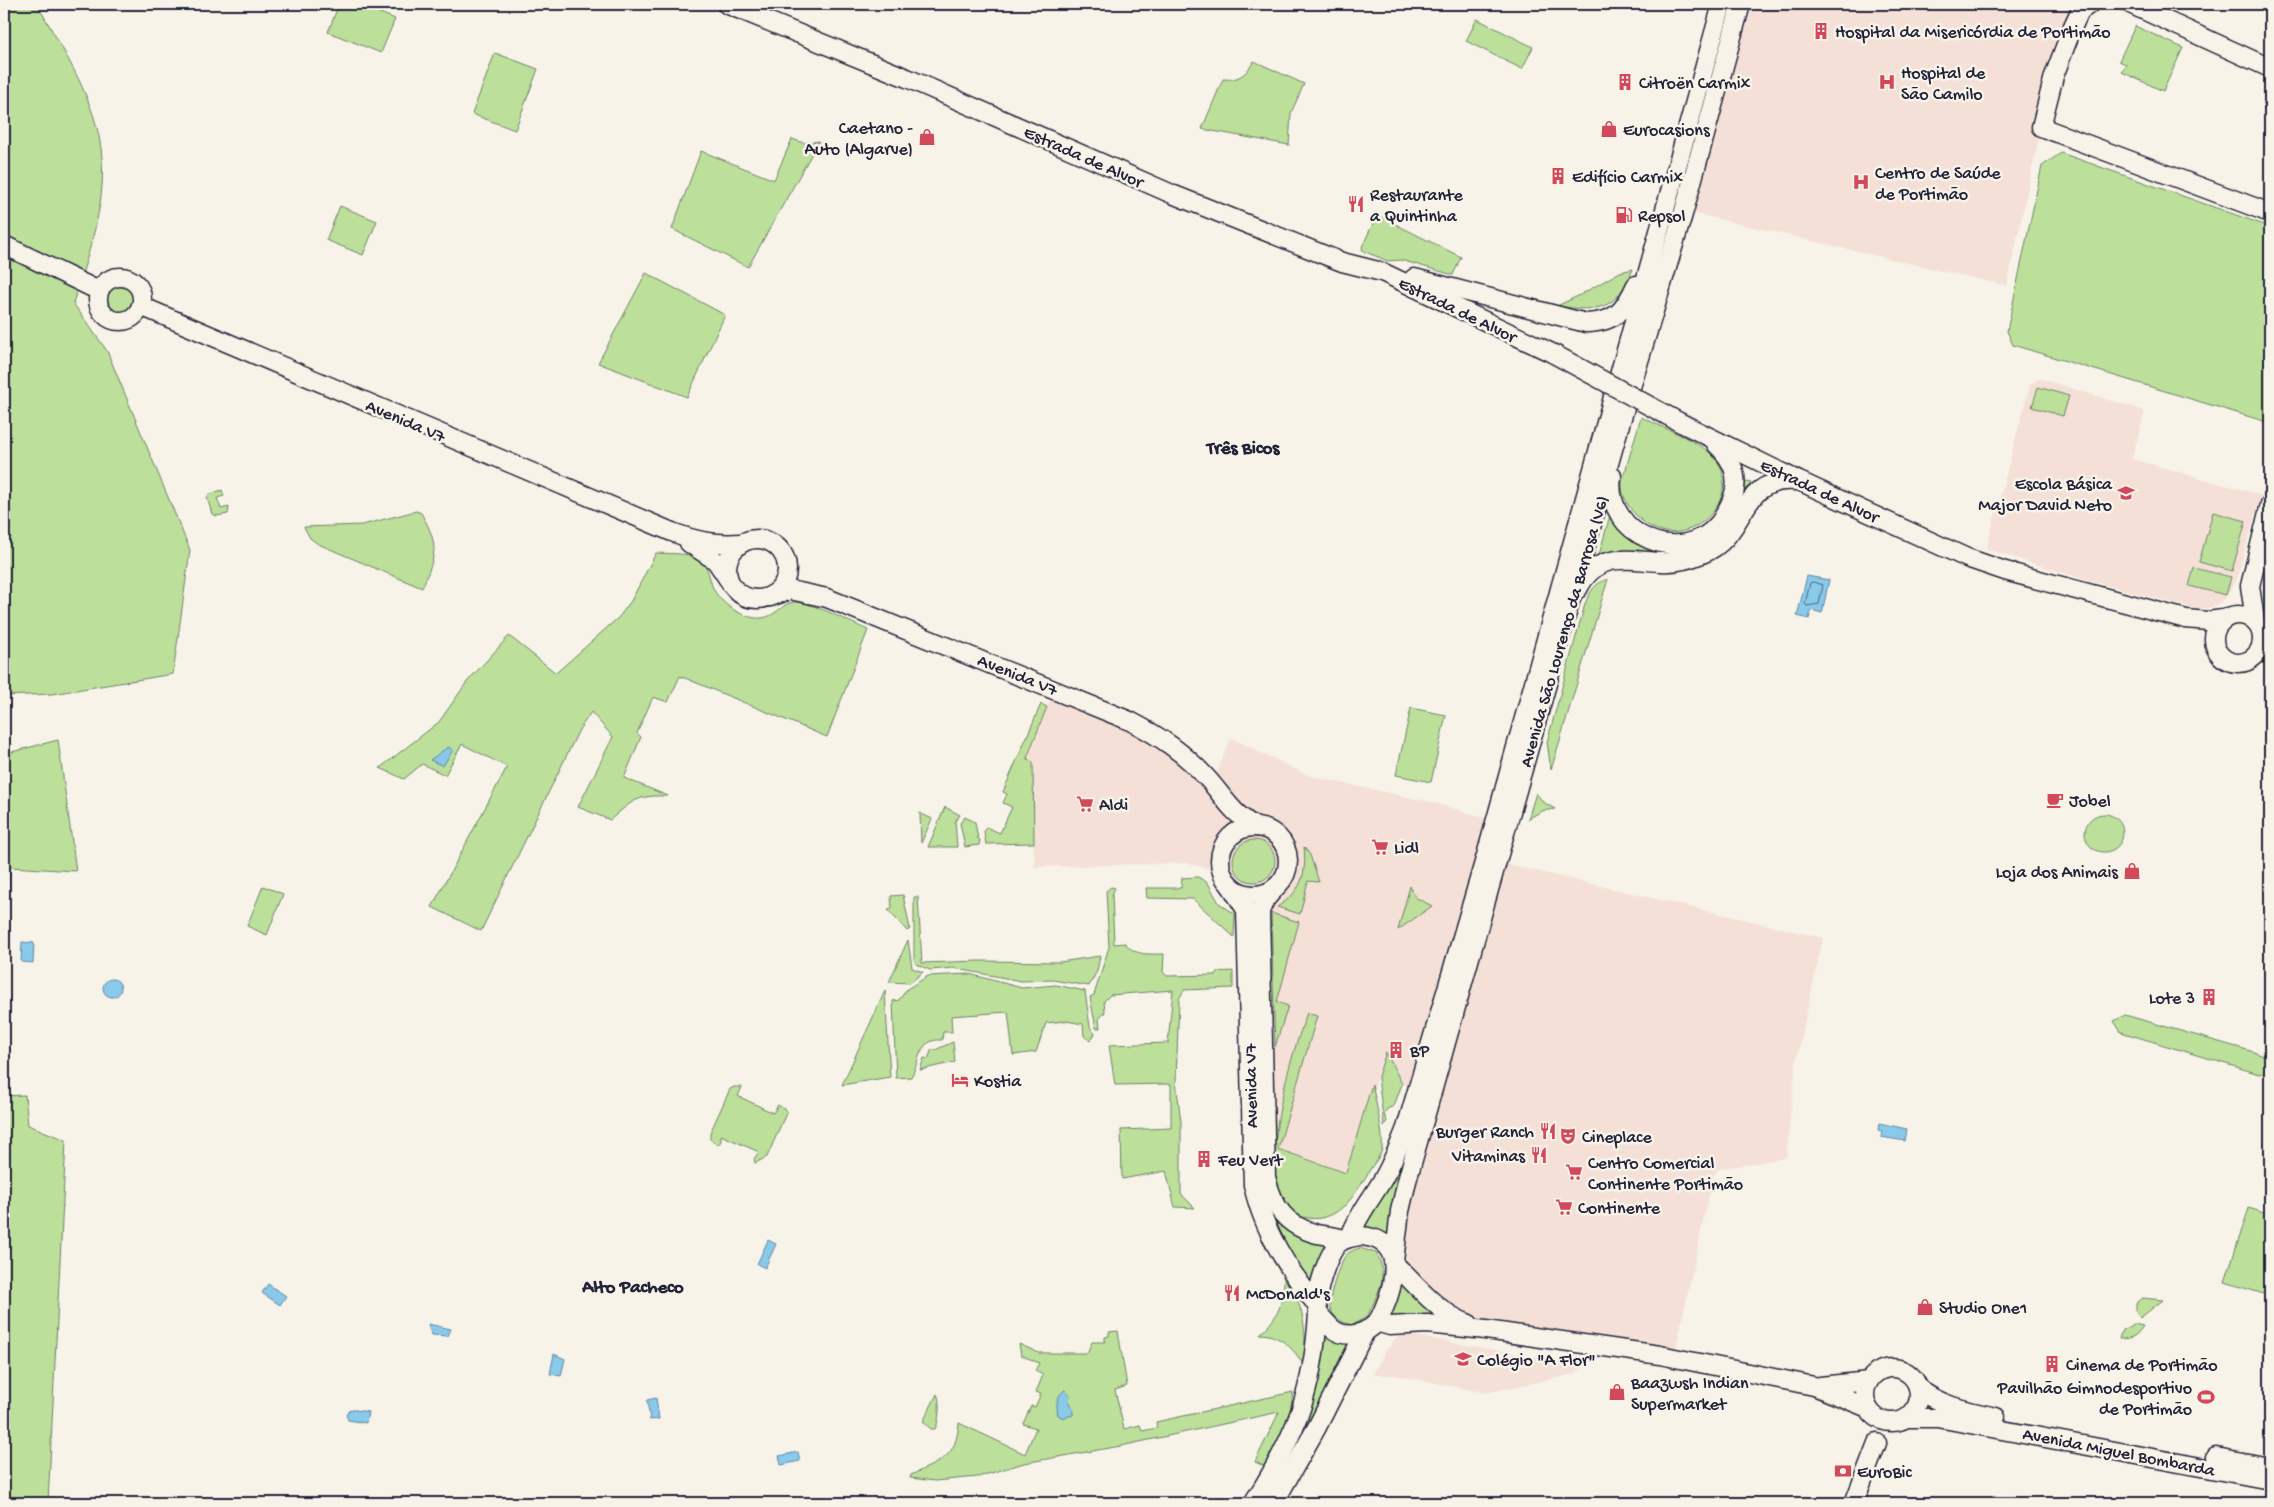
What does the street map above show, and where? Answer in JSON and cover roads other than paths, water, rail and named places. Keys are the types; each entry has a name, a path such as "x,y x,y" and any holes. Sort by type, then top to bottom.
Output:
{"street":[{"name":"Estrada de Alvor","path":"726,4 845,52 1172,194 1342,262 1382,272 1554,354 1681,423 1799,482 1967,558 2005,571 2186,619 2208,621 2226,617"},
{"name":"Avenida São Lourenço da Barrosa (V6)","path":"1253,1503 1284,1453 1298,1423 1313,1367 1322,1278 1337,1245 1347,1238 1388,1170 1406,1128 1485,859 1722,4"},
{"name":"Avenida São Lourenço da Barrosa (V6)","path":"1274,1503 1392,1287 1399,1221 1407,1181 1621,421 1677,238 1741,4"},
{"path":"2080,7 2080,11 2090,4"},
{"path":"2129,4 2270,68"},
{"path":"2080,7 2054,76 2042,127 2270,213"},
{"path":"4,245 99,291"},
{"path":"1382,272 1418,279 1586,323 1600,322 1612,319 1621,312 1629,301 1654,248"},
{"path":"121,276 130,278 142,292 141,306 129,320 119,321 110,319 100,309 99,291 104,283 112,278 121,276"},
{"name":"Avenida V7","path":"141,306 672,532 702,542 721,545 741,543"},
{"path":"1621,421 1611,483 1612,497 1624,523 1635,532 1658,544 1682,544 1697,539 1719,523 1726,511 1734,494 1737,479 1728,455 1709,437"},
{"path":"1569,608 1580,586 1600,565 1612,559 1663,562 1704,553 1729,534 1758,489 1773,482 1799,482"},
{"path":"2214,646 2215,631 2250,586 2270,504"},
{"name":"Avenida V7","path":"672,532 716,561 734,588"},
{"path":"759,539 772,542 781,550 787,562 786,580 779,591 770,597 762,599 749,598 734,588 728,577 727,564 732,552 741,543 759,539"},
{"name":"Avenida V7","path":"787,562 803,584 827,598 1130,721 1163,738 1198,768 1239,817 1256,827"},
{"path":"2186,619 2224,658 2236,663 2245,662 2264,653 2262,626 2250,586"},
{"name":"Avenida V7","path":"770,597 790,590 827,598"},
{"path":"2226,617 2243,614 2262,626"},
{"name":"Avenida V7","path":"1198,768 1221,810 1227,825 1228,840"},
{"path":"1256,827 1273,833 1286,849 1287,870 1275,888 1256,895 1242,892 1230,885 1222,873 1220,862 1221,852 1228,840 1239,830 1256,827"},
{"name":"Avenida V7","path":"1230,885 1246,910 1253,1185 1264,1220 1286,1264 1318,1308"},
{"name":"Avenida V7","path":"1275,888 1265,900 1260,911 1266,1177 1270,1195 1276,1209 1287,1221 1301,1229 1347,1238"},
{"path":"1399,1221 1405,1257 1423,1294"},
{"path":"1347,1238 1360,1236 1375,1239 1388,1248 1394,1262 1423,1294 1458,1320 1486,1330"},
{"path":"1318,1308 1330,1327 1342,1334 1355,1335 1371,1326 1427,1324 1486,1330 1660,1355 1814,1386 1868,1408 1876,1417 1886,1422 1897,1422 1907,1418 1918,1404 1918,1388 1910,1375 1896,1369 1882,1370 1869,1381 1865,1392 1868,1408"},
{"path":"1814,1386 1869,1381"},
{"name":"Avenida Miguel Bombarda","path":"1918,1388 1929,1397 1942,1403 1975,1412 2095,1437 2270,1467"},
{"name":"Avenida Miguel Bombarda","path":"1907,1418 1938,1418 2270,1480"},
{"path":"1854,1503 1877,1443"}],"water":[{"path":"1807,576 1829,580 1822,613 1811,610 1809,619 1797,616"},
{"path":"448,747 453,750 443,766 430,760"},
{"path":"22,942 34,943 33,963 21,962"},
{"path":"112,979 118,982 121,988 118,994 112,997 106,994 103,988 106,982"},
{"path":"1879,1123 1907,1129 1905,1141 1881,1137 1882,1131 1878,1130"},
{"path":"768,1240 776,1244 765,1268 757,1264"},
{"path":"268,1284 286,1296 280,1305 262,1293"},
{"path":"428,1324 451,1329 448,1336 432,1335"},
{"path":"554,1354 565,1359 561,1376 550,1374"},
{"path":"1065,1390 1070,1395 1069,1403 1073,1409 1073,1415 1063,1418 1058,1415 1057,1404 1058,1398"},
{"path":"656,1398 659,1419 650,1420 647,1400"},
{"path":"350,1409 368,1412 366,1423 348,1420 346,1415"},
{"path":"798,1452 800,1461 781,1465 779,1456"}],"place":[{"name":"Hospital da Misericórdia de Portimão","path":"1821,31"},
{"name":"Citroën Carmix","path":"1625,82"},
{"name":"Hospital de São Camilo","path":"1887,82"},
{"name":"Eurocasions","path":"1609,129"},
{"name":"Caetano - Auto (Algarve)","path":"927,137"},
{"name":"Edifício Carmix","path":"1558,176"},
{"name":"Centro de Saúde de Portimão","path":"1861,182"},
{"name":"Restaurante a Quintinha","path":"1356,204"},
{"name":"Repsol","path":"1624,215"},
{"name":"Escola Básica Major David Neto","path":"2126,493"},
{"name":"Jobel","path":"2055,800"},
{"name":"Aldi","path":"1085,804"},
{"name":"Lidl","path":"1380,847"},
{"name":"Loja dos Animais","path":"2132,871"},
{"name":"Lote 3","path":"2209,997"},
{"name":"BP","path":"1396,1050"},
{"name":"Kostia","path":"960,1080"},
{"name":"Burger Ranch","path":"1548,1131"},
{"name":"Cineplace","path":"1568,1136"},
{"name":"Vitaminas","path":"1539,1155"},
{"name":"Feu Vert","path":"1204,1159"},
{"name":"Centro Comercial Continente Portimão","path":"1574,1172"},
{"name":"Continente","path":"1564,1207"},
{"name":"McDonald's","path":"1232,1293"},
{"name":"Studio One1","path":"1925,1307"},
{"name":"Colégio \"A Flor\"","path":"1463,1359"},
{"name":"Cinema de Portimão","path":"2052,1364"},
{"name":"Baazwsh Indian Supermarket","path":"1617,1392"},
{"name":"Pavilhão Gimnodesportivo de Portimão","path":"2206,1397"},
{"name":"EuroBic","path":"1843,1471"}],"district":[{"name":"Três Bicos","path":"1243,446"},
{"name":"Alto Pacheco","path":"633,1285"}]}
